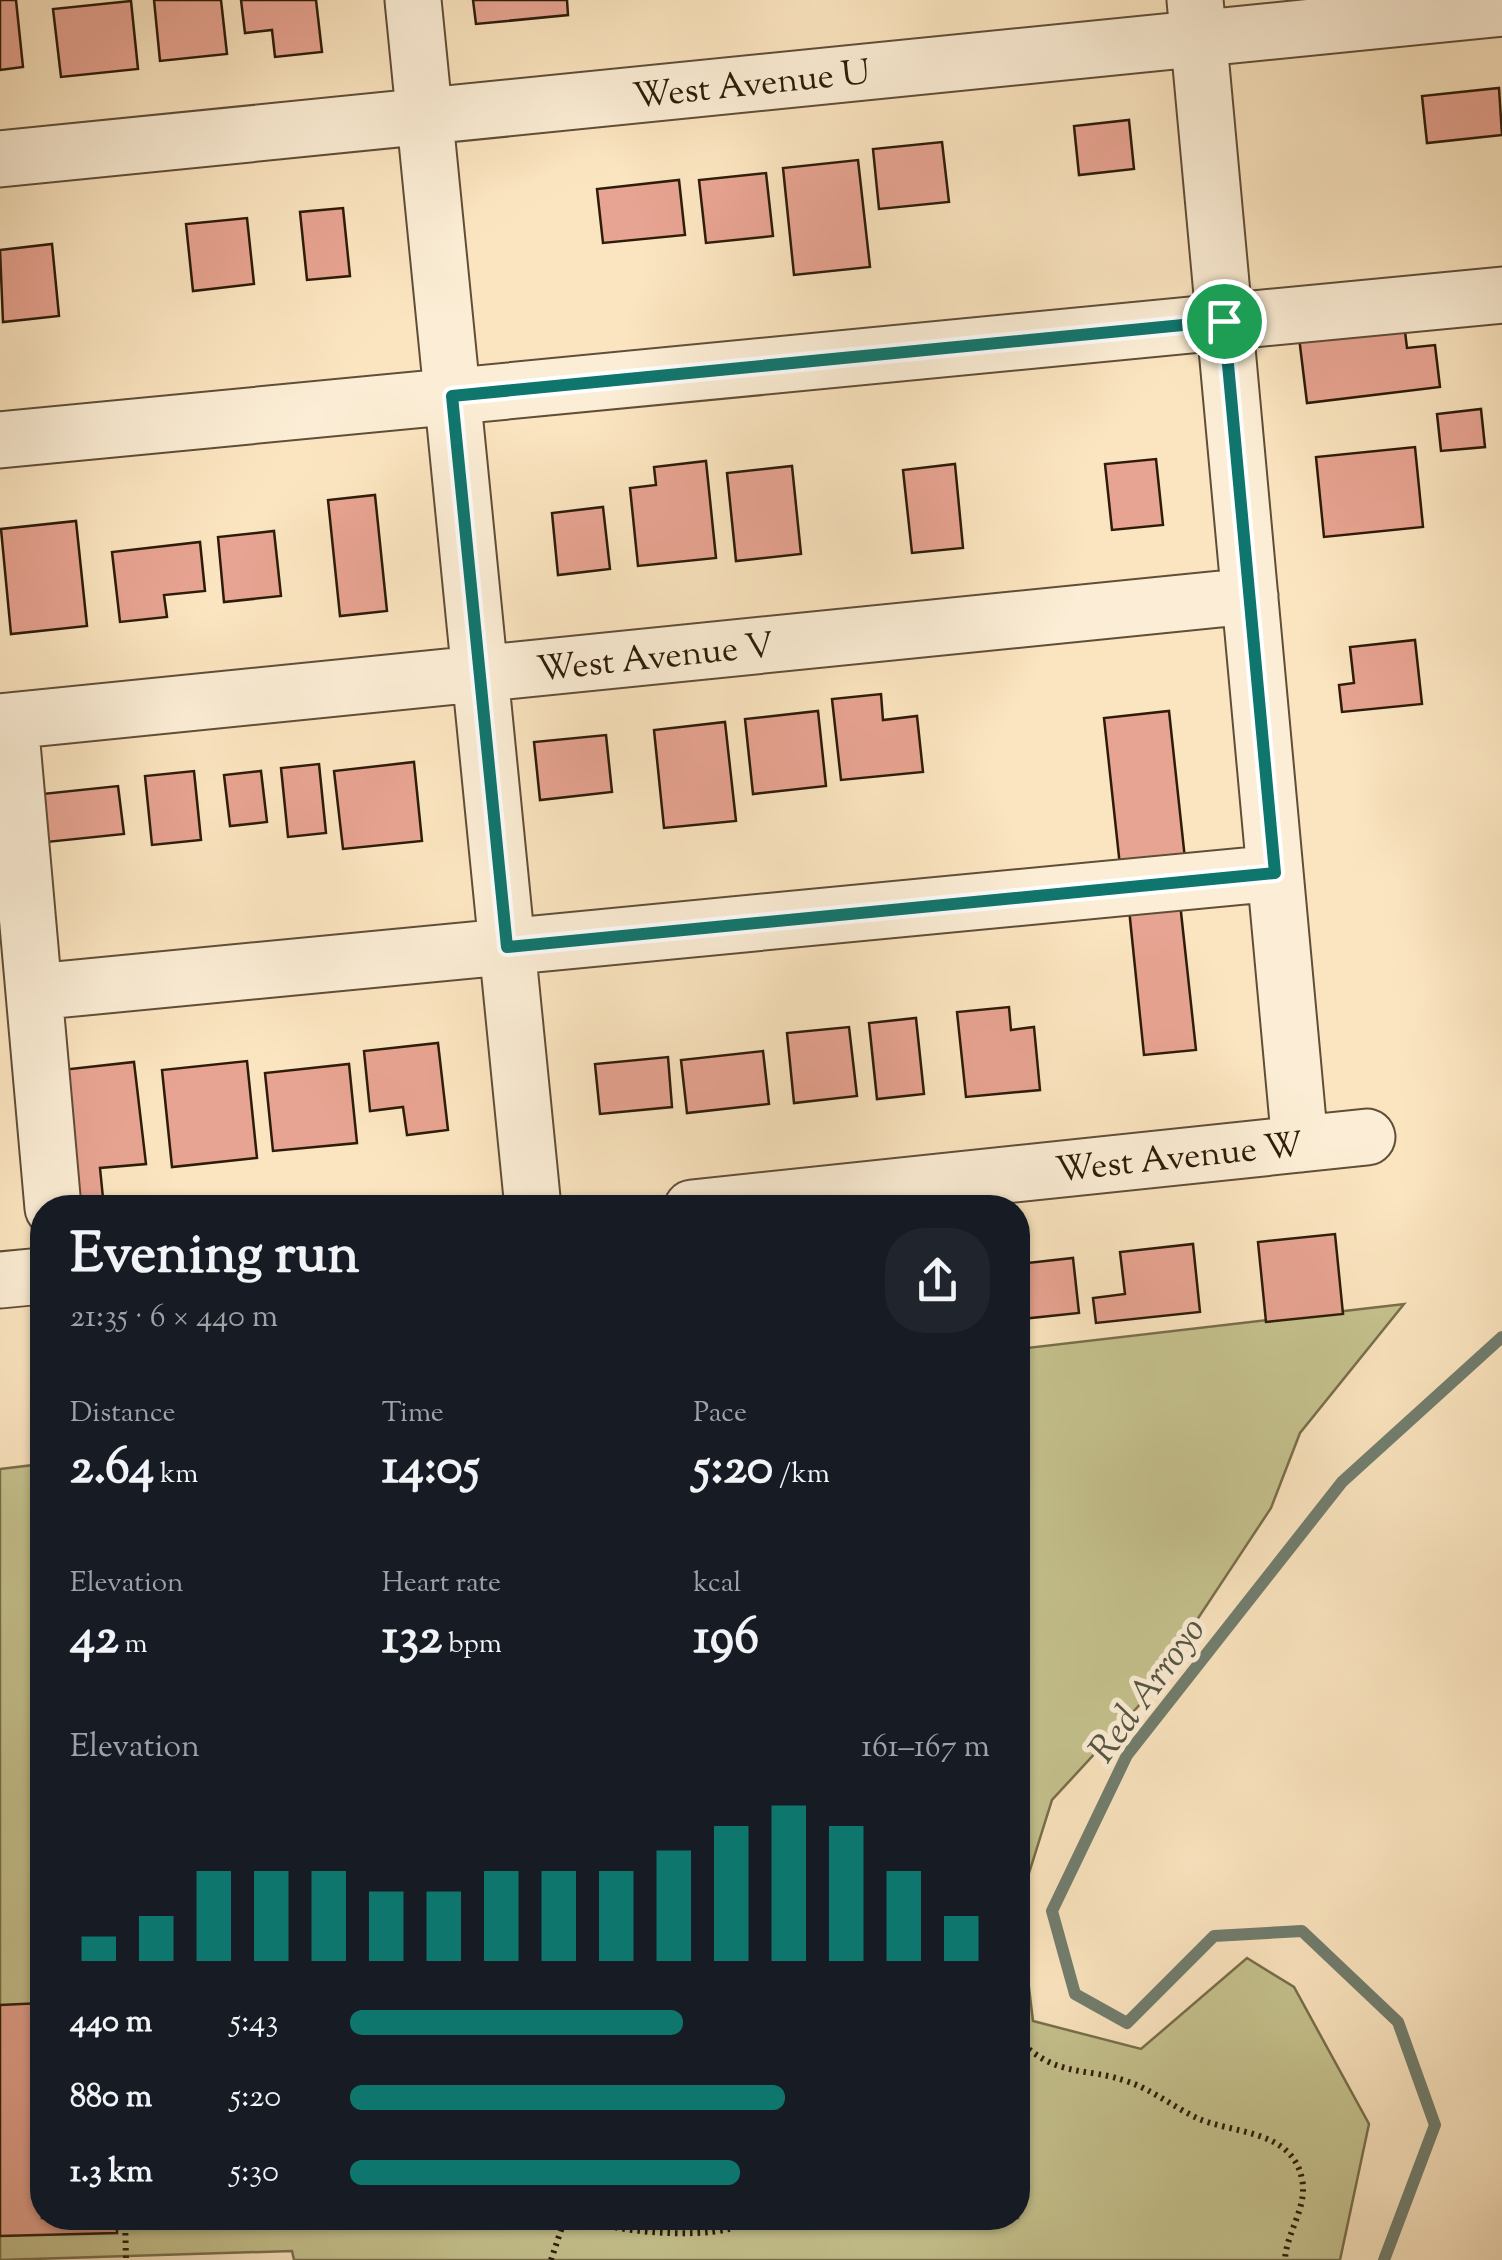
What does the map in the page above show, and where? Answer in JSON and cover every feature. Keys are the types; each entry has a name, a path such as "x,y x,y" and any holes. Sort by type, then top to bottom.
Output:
{"street":[{"path":"412,0 531,1195"},
{"name":"West Avenue U","path":"0,158 424,116 1197,19 1502,8"},
{"path":"1197,19 1300,1144"},
{"path":"0,440 1502,295"},
{"name":"West Avenue V","path":"5,721 1250,596"},
{"path":"5,721 52,1195"},
{"path":"34,992 1275,873"},
{"name":"West Avenue W","path":"816,1195 1367,1136"},
{"path":"0,1280 30,1277"}],"path":[{"path":"1030,2051 1067,2071 1129,2082 1212,2125 1261,2134 1289,2153 1302,2179 1300,2210 1286,2241 1285,2260"},
{"path":"125,2230 126,2260"},
{"path":"551,2260 561,2230"},
{"path":"666,2230 723,2230"}],"shaded area":[{"path":"1404,1304 1300,1433 1271,1508 1144,1700 1052,1800 1030,1870 1030,1348"},
{"path":"30,1465 30,2230 1030,2230 1030,1996 1033,2021 1141,2049 1247,1958 1294,1987 1369,2124 1340,2260 294,2260 292,2251 0,2260 0,1469"}],"building":[{"path":"0,0 16,0 23,67 0,70"},
{"path":"154,0 221,0 227,54 160,61"},
{"path":"241,0 316,0 322,52 275,57 272,30 245,33"},
{"path":"473,0 567,0 568,15 476,24"},
{"path":"131,1 138,69 61,77 53,9"},
{"path":"1499,88 1502,135 1427,143 1422,96"},
{"path":"1129,120 1134,169 1079,175 1074,126"},
{"path":"942,142 949,202 879,209 873,149"},
{"path":"858,160 870,267 794,275 783,168"},
{"path":"766,173 773,236 706,243 699,180"},
{"path":"679,180 685,235 603,243 597,189"},
{"path":"343,208 350,276 307,280 300,212"},
{"path":"247,218 254,284 193,291 186,224"},
{"path":"52,244 59,316 3,322 0,250"},
{"path":"1403,315 1407,348 1435,345 1440,387 1307,403 1298,329"},
{"path":"1481,409 1485,447 1441,451 1437,414"},
{"path":"1415,447 1423,527 1324,537 1316,457"},
{"path":"1156,459 1163,525 1112,530 1105,464"},
{"path":"706,461 716,558 638,566 630,488 656,485 654,467"},
{"path":"955,464 963,548 912,553 903,470"},
{"path":"792,466 801,554 736,561 727,473"},
{"path":"375,495 387,611 340,616 328,500"},
{"path":"603,507 610,569 558,575 552,513"},
{"path":"76,521 87,626 11,634 1,529"},
{"path":"274,531 281,596 224,602 218,537"},
{"path":"200,542 205,591 164,595 167,617 120,622 112,552"},
{"path":"1415,640 1422,704 1342,712 1339,685 1354,683 1350,647"},
{"path":"881,694 883,720 917,716 923,772 841,780 832,699"},
{"path":"818,711 826,786 753,794 745,719"},
{"path":"1169,711 1185,859 1120,866 1104,718"},
{"path":"725,722 736,821 664,828 654,730"},
{"path":"606,735 612,792 540,800 534,742"},
{"path":"414,762 422,841 343,849 334,771"},
{"path":"319,764 326,833 288,837 281,768"},
{"path":"194,771 201,840 152,845 145,776"},
{"path":"261,771 267,822 230,826 224,775"},
{"path":"118,786 124,834 47,842 42,794"},
{"path":"1180,903 1196,1050 1144,1055 1129,909"},
{"path":"1009,1007 1011,1030 1034,1027 1040,1090 966,1097 957,1012"},
{"path":"916,1018 924,1094 877,1099 869,1023"},
{"path":"849,1027 857,1096 794,1103 787,1033"},
{"path":"438,1043 448,1130 407,1135 403,1107 370,1111 364,1051"},
{"path":"763,1051 769,1104 687,1113 681,1060"},
{"path":"668,1057 672,1107 600,1114 595,1064"},
{"path":"247,1061 257,1158 172,1167 162,1070"},
{"path":"134,1062 146,1164 100,1168 103,1195 66,1195 52,1071"},
{"path":"349,1064 357,1143 273,1151 265,1073"},
{"path":"1335,1234 1343,1314 1266,1322 1258,1242"},
{"path":"1193,1244 1200,1312 1096,1323 1093,1298 1125,1294 1120,1252"},
{"path":"1073,1258 1079,1313 1030,1318 1030,1263"},
{"path":"30,2004 30,2230 117,2233 0,2236 0,2005"}],"waterway":[{"name":"Red Arroyo","path":"1384,2260 1435,2125 1398,2022 1302,1931 1214,1936 1127,2023 1075,1994 1052,1911 1127,1755 1342,1482 1502,1337"}],"route":[{"path":"1224,321 1275,873 507,947 452,396 1224,321"}]}
